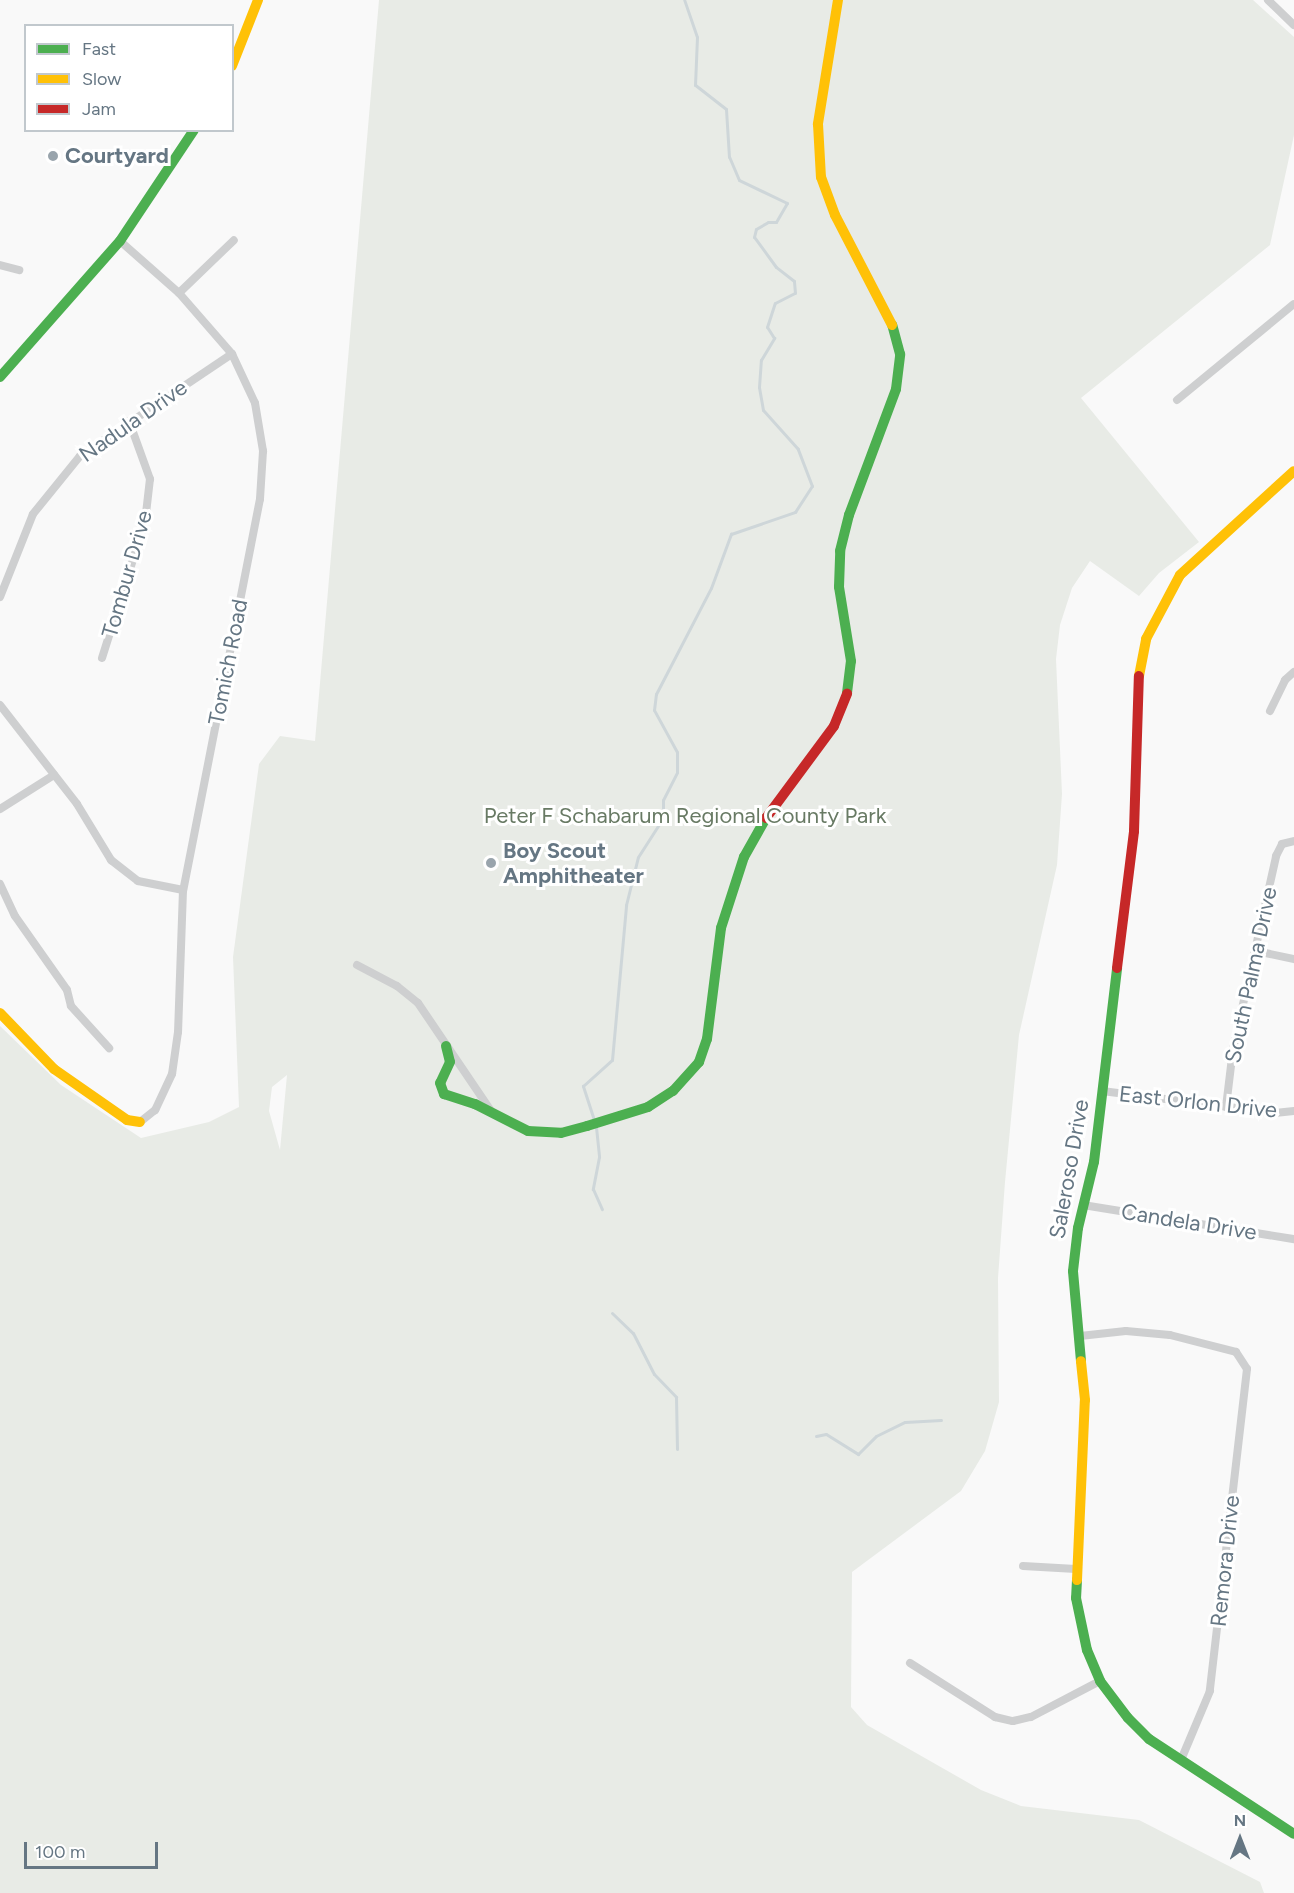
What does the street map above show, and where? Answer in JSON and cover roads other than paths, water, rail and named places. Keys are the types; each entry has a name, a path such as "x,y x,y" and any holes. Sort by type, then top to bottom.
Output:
{"street":[{"path":"234,61 258,0"},
{"path":"446,1046 450,1062 441,1078 441,1091 528,1131 561,1133 600,1122 661,1100 682,1083 699,1062 710,1029 721,928 736,876 765,819 834,726 849,686 850,648 839,576 841,545 896,389 900,354 889,314 835,215 819,167 818,124 838,0"},
{"path":"1268,0 1294,25"},
{"path":"0,376 120,241 193,132"},
{"path":"179,292 234,240"},
{"name":"Tomich Road","path":"120,241 179,292 232,354 255,403 263,451 260,499 183,890 178,1032 171,1074 155,1110 140,1122"},
{"path":"0,265 19,270"},
{"path":"1177,400 1294,304"},
{"name":"Nadula Drive","path":"0,597 33,514 80,456 232,354"},
{"name":"Tombur Drive","path":"102,658 145,522 150,479 129,421"},
{"name":"Saleroso Drive","path":"1294,471 1180,575 1146,639 1138,682 1134,831 1102,1092 1073,1271 1086,1400 1076,1569 1080,1628 1100,1681 1128,1719 1160,1748 1294,1834"},
{"path":"1270,711 1285,680 1294,672"},
{"path":"0,705 77,804 111,860 138,881 183,890"},
{"path":"0,810 54,775"},
{"name":"South Palma Drive","path":"1226,1107 1233,1049 1276,856 1282,844 1294,841"},
{"path":"0,884 15,916 67,990 71,1006 109,1048"},
{"path":"1256,951 1294,959"},
{"path":"357,965 412,997 493,1115"},
{"path":"0,1014 32,1049 70,1082 127,1120 140,1122"},
{"name":"East Orlon Drive","path":"1102,1092 1275,1113 1294,1111"},
{"name":"Candela Drive","path":"1083,1205 1294,1239"},
{"name":"Remora Drive","path":"1080,1336 1148,1331 1236,1352 1243,1358 1247,1369 1210,1691 1181,1760"},
{"path":"1023,1566 1076,1569"},
{"path":"910,1663 995,1717 1013,1721 1031,1717 1100,1681"}],"waterway":[{"path":"594,1120 583,1086 612,1060 626,905 638,857 663,818 663,800 677,772 677,752 654,710 656,694 711,588 731,534 795,512 812,486 798,449 763,410 759,387 761,360 774,338 767,327 775,303 795,293 794,281 776,267 754,237 756,229 768,222 776,222 787,203 739,180 729,157 726,109 695,85 697,37 684,0"},
{"path":"596,1127 599,1157 593,1189 602,1209"},
{"path":"612,1313 633,1333 654,1374 676,1397 677,1449"},
{"path":"816,1436 826,1434 858,1454 876,1436 905,1422 941,1420"}],"place":[{"name":"Courtyard","path":"53,156"},
{"name":"Boy Scout Amphitheater","path":"491,863"}],"park label":[{"name":"Peter F Schabarum Regional County Park","path":"685,816"}]}
